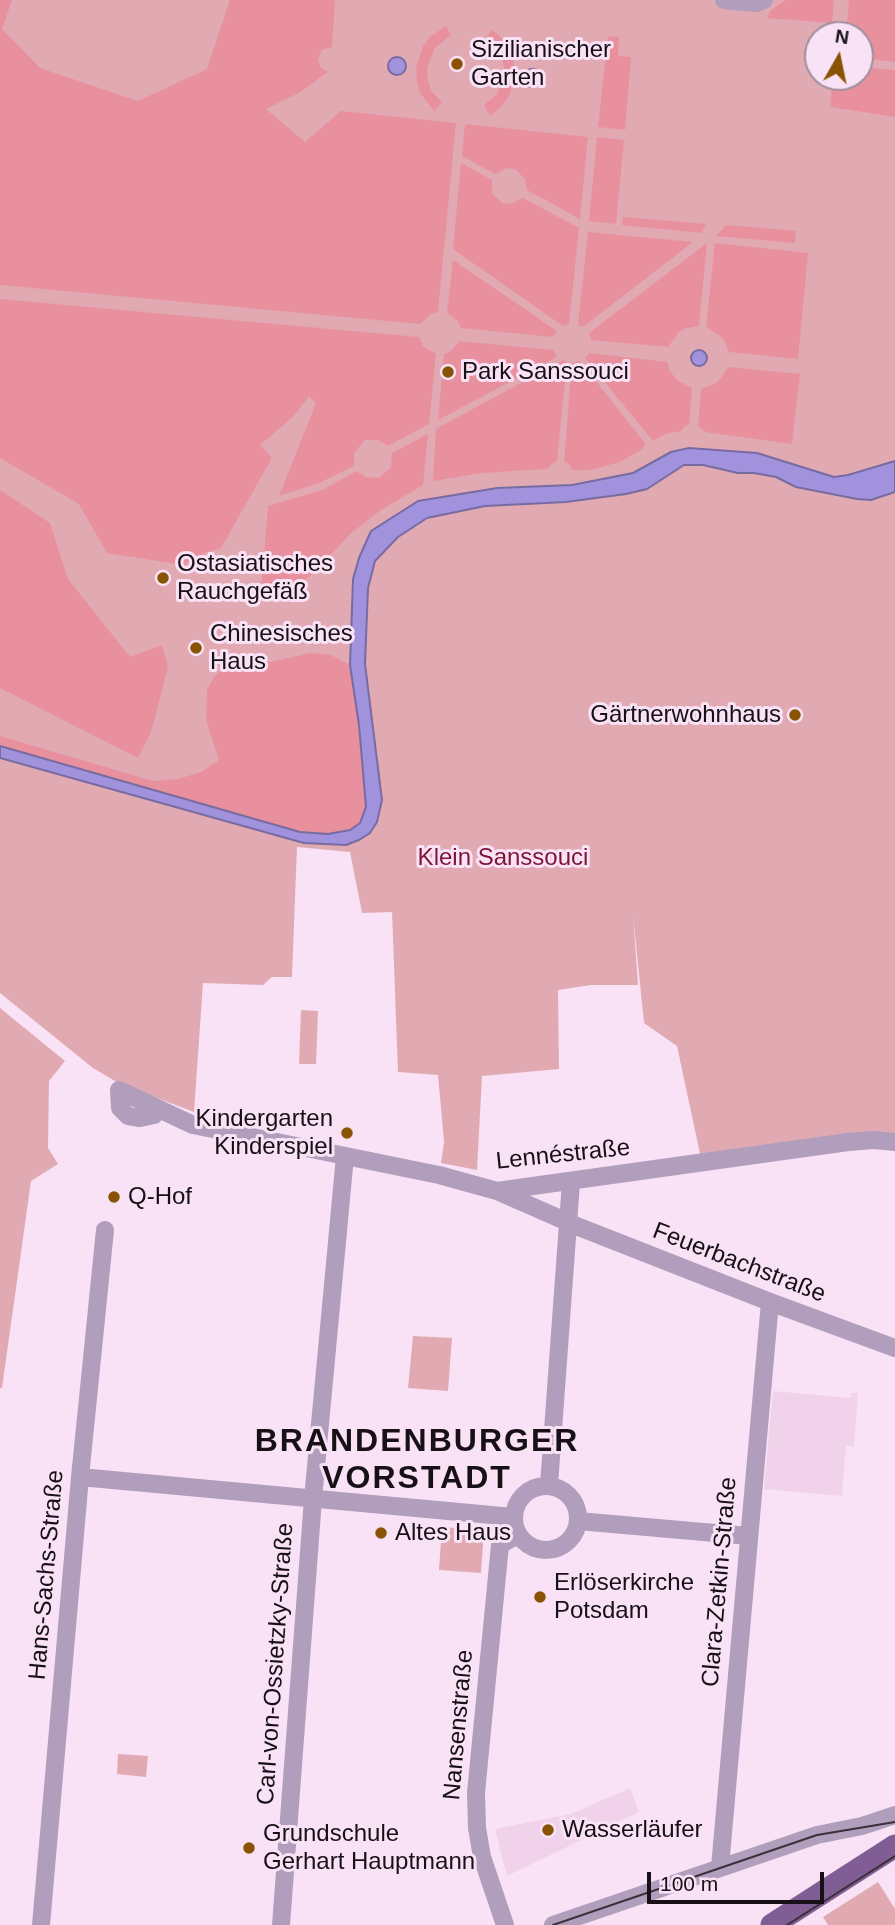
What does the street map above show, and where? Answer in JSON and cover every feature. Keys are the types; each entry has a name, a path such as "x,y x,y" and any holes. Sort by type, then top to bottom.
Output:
{"main road":[{"path":"772,1925 895,1846"}],"street":[{"path":"724,0 756,3 764,0"},
{"name":"Lennéstraße","path":"154,1117 439,1175 497,1191 848,1142 895,1142"},
{"name":"Carl-von-Ossietzky-Straße","path":"281,1925 313,1499 345,1156"},
{"path":"549,1485 571,1182"},
{"name":"Feuerbachstraße","path":"497,1191 567,1223 895,1348"},
{"name":"Hans-Sachs-Straße","path":"41,1925 80,1477 106,1230"},
{"name":"Clara-Zetkin-Straße","path":"720,1867 770,1302"},
{"path":"80,1477 313,1499 516,1526 533,1547 553,1549 570,1539 578,1521 577,1511 567,1493 549,1485 538,1486 520,1497 516,1526"},
{"path":"578,1521 749,1536"},
{"name":"Nansenstraße","path":"505,1925 482,1857 477,1828 476,1793 500,1545 516,1526"},
{"path":"553,1925 817,1835 862,1826 895,1815"}],"shaded area":[{"path":"0,0 12,0 2,29 40,68 138,101 207,69 230,0 335,0 332,47 322,50 318,59 321,68 328,72 299,93 266,109 305,142 341,111 456,123 438,312 431,314 420,324 0,285"},
{"path":"785,0 834,0 832,21 767,18 770,11"},
{"path":"849,0 895,0 895,62 874,60 874,21 847,21"},
{"path":"446,26 451,35 435,48 427,68 431,91 442,102 434,111 420,93 416,67 423,46 431,36"},
{"path":"492,29 509,46 515,76 509,96 490,116 484,105 497,94 505,73 501,53 486,38"},
{"path":"608,36 619,37 618,56 631,57 625,130 598,127"},
{"path":"393,57 401,57 406,66 404,73 393,75 388,70 388,62"},
{"path":"874,68 895,70 895,117 830,107 832,91 874,91"},
{"path":"528,69 536,69 541,78 539,85 528,87 523,82 523,74"},
{"path":"465,124 588,137 580,219 527,190 525,179 515,169 507,168 495,174 462,156"},
{"path":"597,137 624,140 616,224 589,221"},
{"path":"461,163 492,180 492,194 503,203 511,204 523,198 579,228 569,324 563,326 453,249"},
{"path":"623,217 706,224 702,233 622,225"},
{"path":"726,225 796,231 795,243 716,236"},
{"path":"588,232 693,242 583,327 578,325"},
{"path":"707,243 699,326 679,332 668,347 591,340 589,333"},
{"path":"715,243 808,253 798,359 729,352 723,338 706,327"},
{"path":"453,260 557,331 553,337 461,328 458,321 447,313"},
{"path":"0,299 419,337 423,346 436,354 429,424 388,446 379,440 365,440 354,453 354,466 319,483 279,496 316,403 309,396 294,416 260,445 272,458 221,548 204,553 183,565 107,553 79,504 0,458"},
{"path":"460,341 553,350 557,357 438,420 444,354"},
{"path":"699,350 707,358 699,366 691,358"},
{"path":"589,353 667,362 677,380 692,388 689,425 681,431 665,434 653,441 585,358"},
{"path":"563,360 567,362 557,461 548,469 482,473 433,481 436,429"},
{"path":"580,361 645,443 644,448 620,462 590,470 572,470 570,465 564,462 572,363"},
{"path":"728,367 800,374 792,444 705,432 698,426 701,389 718,382"},
{"path":"428,434 423,485 381,510 351,533 313,574 288,592 260,602 268,506 322,490 357,471 366,477 379,478 391,467 392,453"},
{"path":"689,448 757,453 834,477 895,461 895,492 871,500 857,499 796,487 776,477 738,473 703,465 684,465 647,489 626,494 566,502 485,506 427,518 398,537 375,561 368,588 365,664 382,800 377,822 370,833 359,840 346,845 304,843 0,758 0,746 300,832 328,834 350,830 360,823 366,807 359,725 350,665 353,579 371,531 418,501 497,488 572,485 633,473 671,452"},
{"path":"0,490 50,523 68,579 130,657 162,645 168,667 151,732 138,758 0,688"},
{"path":"310,653 331,655 350,665 359,725 366,807 360,823 340,833 300,832 0,746 0,736 153,781 178,779 201,772 219,760 206,720 207,690 214,677 226,665 237,659 262,664"},
{"path":"773,1391 851,1398 851,1393 858,1393 854,1447 846,1446 842,1496 764,1489"},
{"name":"Wasserläufer","path":"630,1788 639,1812 507,1876 495,1829 571,1814"}],"green space":[{"name":"Park Sanssouci","path":"0,0 895,0 895,1140 702,1163 677,1046 644,1023 633,915 638,985 591,985 558,990 559,1069 482,1076 477,1170 441,1163 444,1142 438,1075 398,1072 392,912 362,913 350,852 297,847 292,977 272,977 263,985 203,983 194,1112 120,1084 93,1068 0,993"},
{"path":"0,1008 65,1061 49,1081 48,1148 58,1164 31,1181 2,1388 0,1388"},
{"path":"301,1010 318,1011 316,1064 299,1064"},
{"path":"413,1336 452,1338 448,1391 408,1388"},
{"path":"442,1527 484,1530 481,1573 439,1570"},
{"path":"118,1754 148,1756 146,1777 117,1774"},
{"path":"878,1882 895,1909 895,1925 828,1925 823,1917"}],"tram line":[{"path":"553,1925 817,1835 895,1822"},
{"path":"787,1925 895,1856"}],"place":[{"name":"Sizilianischer Garten","path":"457,64"},
{"name":"Park Sanssouci","path":"448,372"},
{"name":"Ostasiatisches Rauchgefäß","path":"163,578"},
{"name":"Chinesisches Haus","path":"196,648"},
{"name":"Gärtnerwohnhaus","path":"795,715"},
{"name":"Kindergarten Kinderspiel","path":"347,1133"},
{"name":"Q-Hof","path":"114,1197"},
{"name":"Altes Haus","path":"381,1533"},
{"name":"Erlöserkirche Potsdam","path":"540,1597"},
{"name":"Wasserläufer","path":"548,1830"},
{"name":"Grundschule Gerhart Hauptmann","path":"249,1848"}],"district":[{"name":"BRANDENBURGER VORSTADT","path":"417,1460"}],"park label":[{"name":"Klein Sanssouci","path":"503,858"}]}
